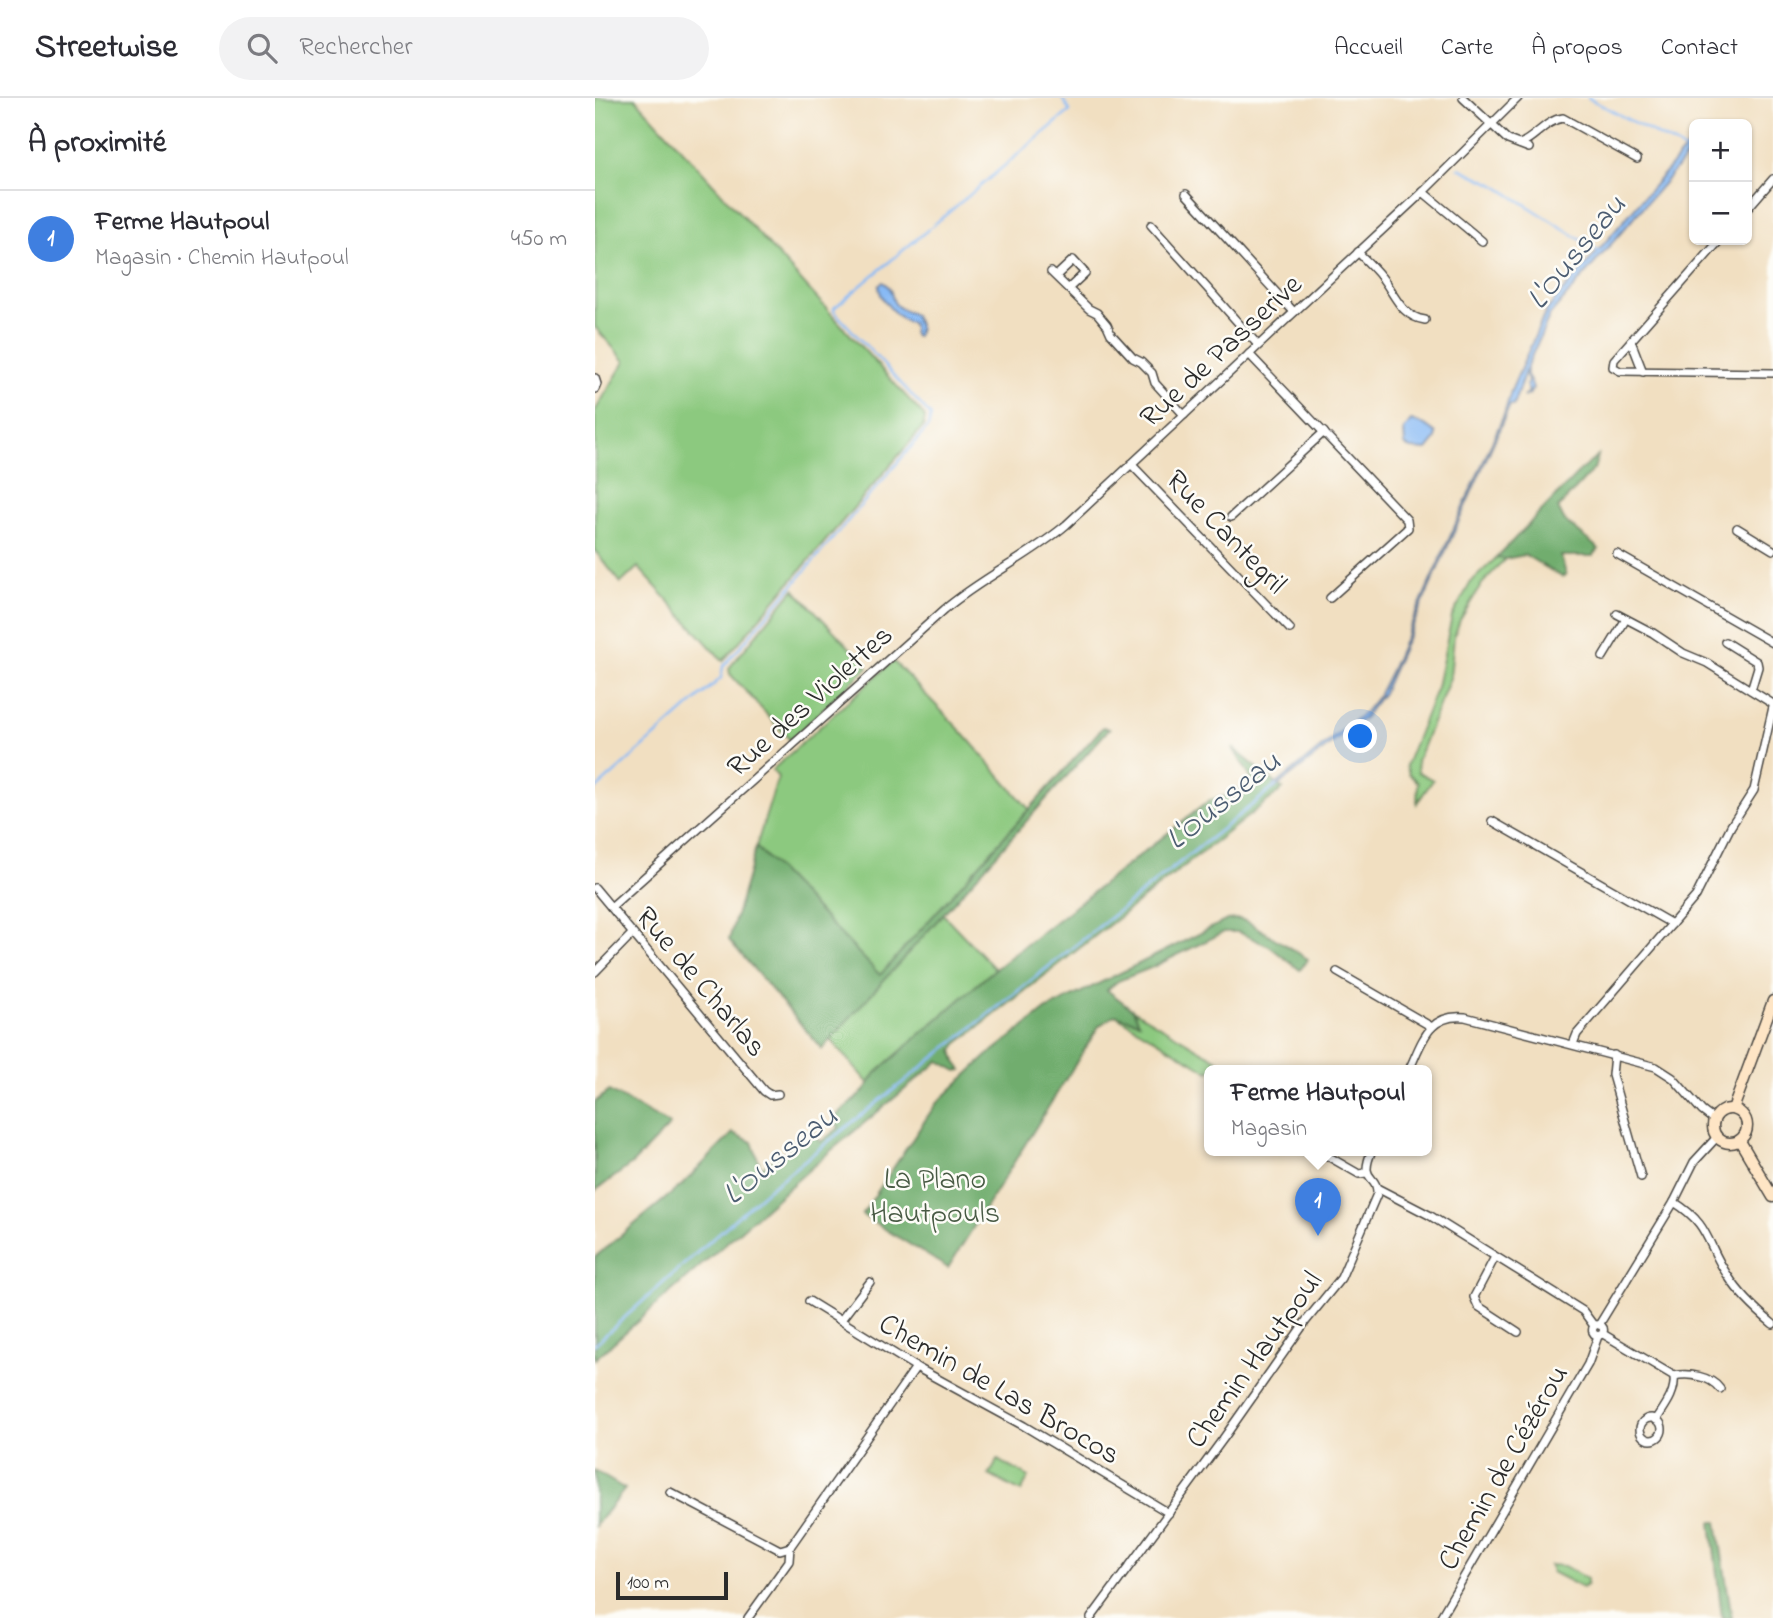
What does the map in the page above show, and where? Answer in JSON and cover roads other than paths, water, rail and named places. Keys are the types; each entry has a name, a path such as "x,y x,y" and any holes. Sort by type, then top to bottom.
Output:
{"street":[{"path":"1463,98 1509,140 1529,148"},
{"name":"Rue de Passerive","path":"1048,540 1423,192 1518,98"},
{"path":"1520,144 1553,119 1563,118 1637,159"},
{"path":"1752,203 1773,178"},
{"path":"1423,192 1482,241"},
{"path":"1186,194 1294,312"},
{"path":"1150,226 1258,345"},
{"path":"1716,245 1614,360 1613,367 1621,371 1643,372 1773,373"},
{"path":"1358,252 1384,280 1403,309 1411,317 1425,320"},
{"path":"1069,288 1085,273 1073,260 1054,274 1089,309 1097,313 1111,334 1133,358 1152,373 1155,383 1184,415"},
{"path":"1632,341 1643,372"},
{"path":"1249,354 1407,520 1408,528 1330,598"},
{"path":"595,378 595,389"},
{"path":"1231,517 1324,432"},
{"name":"Rue Cantegril","path":"1132,464 1290,629"},
{"path":"1737,528 1773,550"},
{"name":"Rue des Violettes","path":"611,907 945,608 1048,540"},
{"path":"1617,554 1773,643"},
{"path":"1573,1044 1577,1034 1696,896 1731,826 1751,796 1773,706 1707,663 1673,648 1653,633 1617,614"},
{"path":"1603,657 1626,619"},
{"path":"1725,642 1757,662 1751,690"},
{"path":"1492,821 1672,924"},
{"name":"Rue de Charlas","path":"595,888 764,1091 770,1095 778,1094"},
{"path":"595,972 632,933"},
{"path":"1337,972 1432,1027"},
{"path":"1733,1110 1773,1001"},
{"path":"1412,1065 1432,1027 1442,1019 1465,1017 1649,1064 1666,1072 1682,1086 1702,1111 1714,1120"},
{"path":"1614,1055 1612,1074 1641,1177"},
{"path":"1733,1110 1743,1115 1747,1124 1746,1134 1739,1141 1727,1143 1717,1137 1713,1129 1714,1120 1721,1112 1733,1110"},
{"path":"1717,1137 1694,1162 1675,1202 1593,1334 1600,1335 1674,1376 1682,1374 1712,1380 1720,1389"},
{"path":"1739,1141 1773,1197"},
{"path":"1328,1156 1359,1174 1366,1173"},
{"path":"1370,1156 1366,1173 1377,1188 1429,1215 1586,1314 1597,1326"},
{"name":"Chemin Hautpoul","path":"1091,1618 1306,1321 1341,1278 1370,1214 1377,1188"},
{"path":"1675,1202 1698,1219 1726,1275 1744,1298 1773,1324"},
{"path":"1495,1257 1474,1297 1478,1307 1518,1332"},
{"path":"841,1321 870,1282"},
{"name":"Chemin de Las Brocos","path":"809,1301 916,1367 1024,1426 1169,1513"},
{"name":"Chemin de Cézérou","path":"1441,1615 1588,1364 1600,1335"},
{"path":"748,1618 789,1561 790,1547 916,1367"},
{"path":"1656,1420 1675,1386 1674,1376"},
{"path":"670,1492 780,1550 790,1547"},
{"path":"1441,1615 1453,1618"}],"water":[{"path":"1689,145 1689,154 1550,315 1527,366 1527,375 1533,388 1529,395 1523,397 1529,392 1525,371 1513,406 1510,405 1383,693 1364,718 1274,789 1273,787 1365,712 1378,696 1504,415 1511,391 1546,311"},
{"path":"883,282 890,289 896,305 914,315 919,327 917,336 914,336 912,323 896,314 882,296 879,285"},
{"path":"1411,421 1425,425 1436,433 1436,439 1427,450 1411,449 1405,445 1404,430"}],"waterway":[{"path":"595,790 721,678 723,667 928,427 931,416 834,308 1070,111 1062,98"},
{"path":"1588,98 1687,151"},
{"path":"1459,168 1495,185 1600,252"},
{"name":"L'Ousseau","path":"595,1344 766,1191 1276,786"}],"place":[{"name":"Ferme Hautpoul","path":"1318,1236"}],"park label":[{"name":"La Plano Hautpouls","path":"935,1195"}]}
